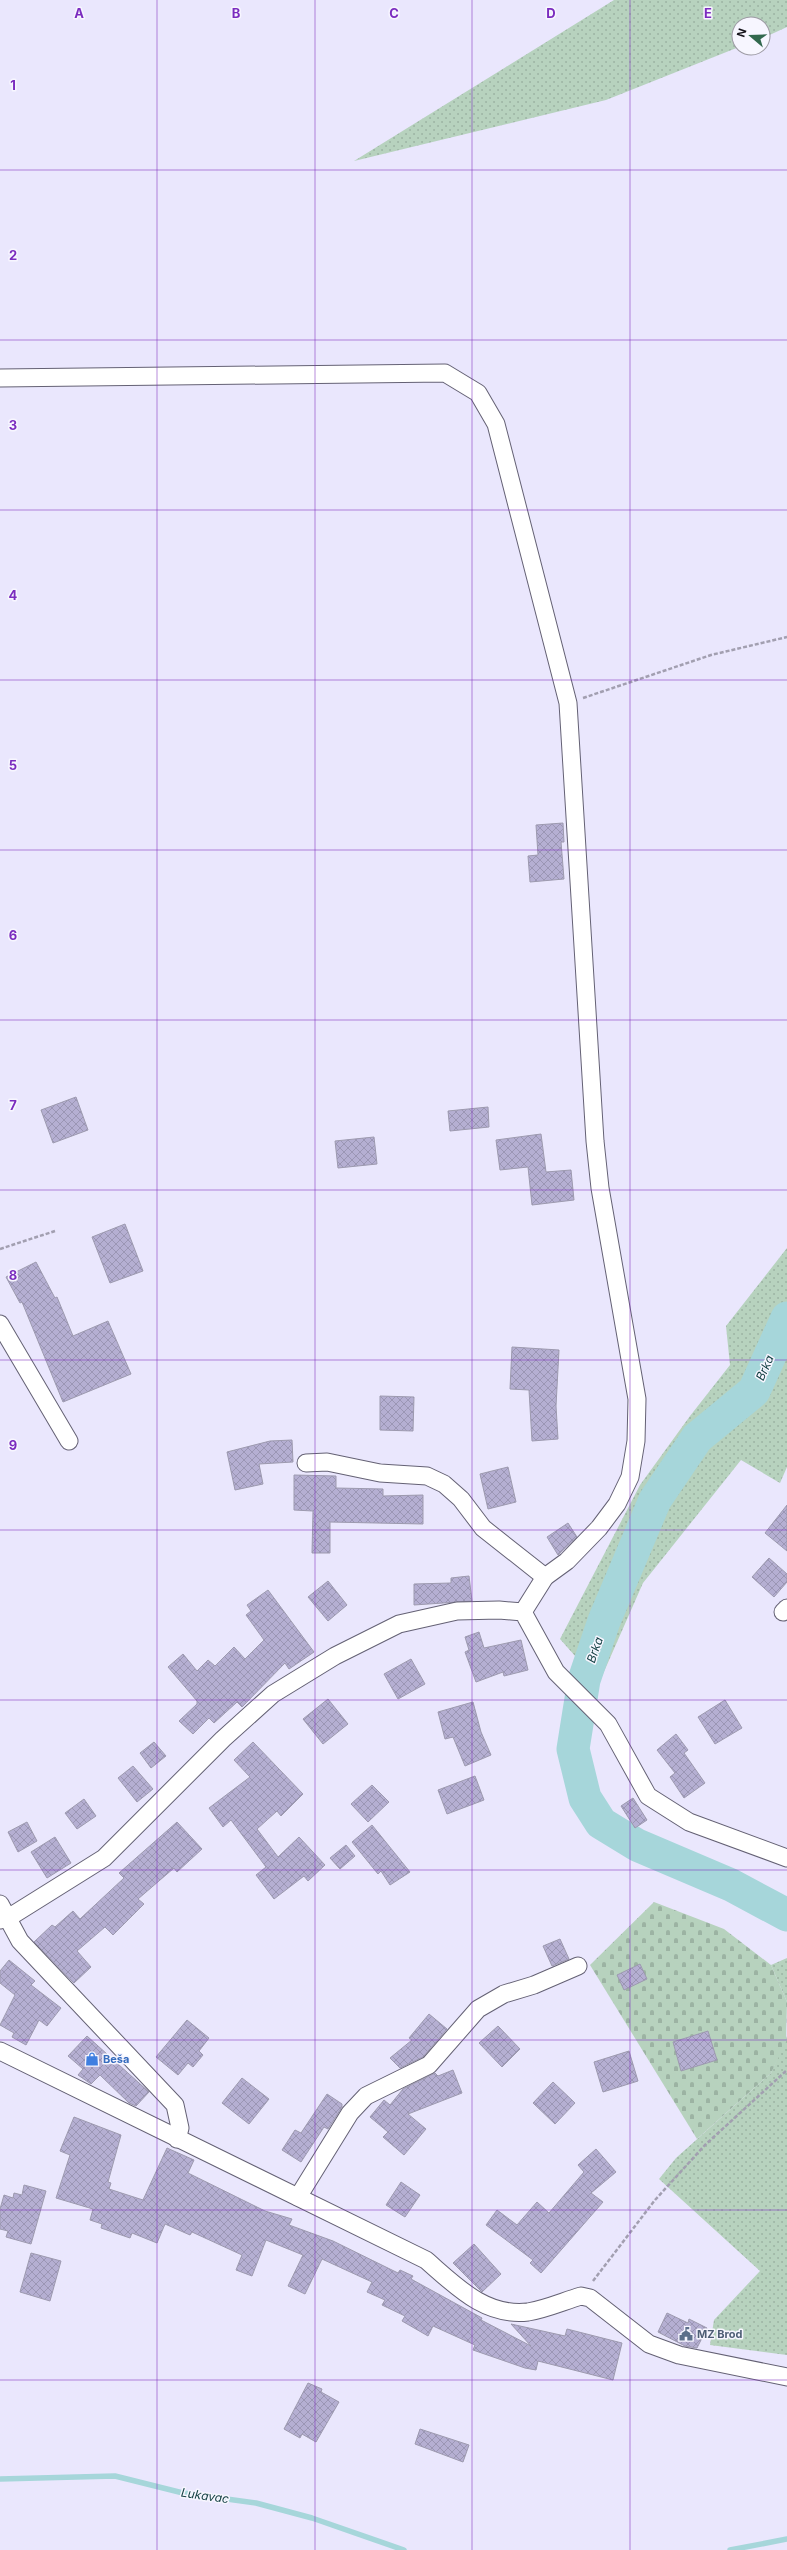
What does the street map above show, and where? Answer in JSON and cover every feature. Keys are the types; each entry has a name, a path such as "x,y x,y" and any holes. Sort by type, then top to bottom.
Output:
{"street":[{"path":"0,378 445,373 478,393 496,424 568,703 595,1141 600,1188 637,1399 636,1441 630,1477 617,1504 599,1528 578,1550 545,1577 523,1612"},
{"path":"0,1324 69,1441"},
{"path":"306,1463 327,1462 380,1473 427,1476 444,1484 461,1499 483,1528 545,1577"},
{"path":"177,2139 180,2128 175,2105 20,1941 3,1914 104,1858 223,1739 273,1694 335,1656 399,1624 450,1612 499,1610 523,1612"},
{"path":"523,1612 556,1672 608,1724 648,1796 689,1822 787,1858"},
{"path":"298,2197 350,2113 366,2096 429,2064 478,2009 504,1994 534,1985 578,1966"},
{"path":"0,2051 426,2260 474,2301 501,2310 530,2312 581,2296 590,2298 649,2344 679,2355 787,2377"}],"path":[{"path":"568,703 711,655 787,637"},
{"path":"0,1249 55,1232"},
{"path":"581,2296 655,2200 705,2145 787,2070"}],"green space":[{"path":"614,0 787,0 787,27 771,34 771,16 731,16 731,50 606,100 354,161"},
{"path":"787,1248 787,1467 780,1483 741,1460 643,1583 599,1683 560,1639 640,1485 690,1416 730,1365 726,1326"},
{"path":"654,1902 724,1929 771,1965 787,2002 786,2042 771,2073 697,2139 590,1965"},
{"path":"787,1958 787,2002 771,1965"},
{"path":"787,2036 787,2355 710,2345 714,2320 760,2271 659,2179 676,2158 771,2073"}],"building":[{"path":"563,823 564,842 561,842 564,879 530,882 528,856 538,855 536,825"},
{"path":"76,1097 88,1130 53,1143 41,1110"},
{"path":"488,1107 489,1127 450,1131 448,1111"},
{"path":"541,1134 546,1172 571,1170 574,1200 532,1205 528,1167 500,1170 496,1140"},
{"path":"374,1137 377,1164 338,1168 335,1141"},
{"path":"125,1224 143,1271 110,1283 92,1237"},
{"path":"36,1262 55,1298 57,1297 73,1336 108,1321 131,1374 63,1402 22,1302 20,1303 6,1277"},
{"path":"512,1347 559,1350 556,1406 558,1439 532,1441 529,1390 510,1389"},
{"path":"380,1396 414,1397 413,1431 380,1430"},
{"path":"292,1440 293,1462 259,1464 263,1484 235,1490 227,1452 270,1441"},
{"path":"508,1467 516,1502 488,1509 480,1474"},
{"path":"294,1475 336,1476 336,1488 383,1489 383,1496 423,1495 423,1524 330,1522 330,1553 312,1553 313,1511 294,1510"},
{"path":"787,1505 787,1551 765,1533"},
{"path":"568,1523 577,1537 558,1555 547,1537"},
{"path":"769,1558 787,1574 787,1582 774,1597 752,1577"},
{"path":"469,1576 472,1601 414,1605 414,1584 451,1583 451,1578"},
{"path":"328,1581 347,1605 328,1621 308,1597"},
{"path":"268,1590 314,1652 289,1669 285,1663 242,1707 237,1702 214,1723 209,1718 193,1734 179,1721 197,1704 197,1701 168,1667 183,1654 197,1671 208,1660 215,1666 234,1647 245,1659 264,1640 246,1615 251,1611 247,1605"},
{"path":"479,1632 484,1648 521,1640 528,1670 504,1676 503,1672 476,1682 465,1652 469,1650 465,1637"},
{"path":"411,1659 425,1684 398,1699 384,1674"},
{"path":"328,1699 348,1724 323,1744 303,1719"},
{"path":"725,1700 742,1728 715,1744 698,1717"},
{"path":"473,1702 481,1732 491,1755 465,1766 453,1737 445,1739 438,1712"},
{"path":"676,1734 688,1750 684,1753 705,1783 684,1798 670,1777 675,1773 657,1750"},
{"path":"154,1742 166,1756 151,1768 140,1753"},
{"path":"253,1742 303,1794 281,1816 277,1811 257,1829 278,1857 299,1837 325,1865 308,1881 304,1876 274,1899 256,1875 266,1867 231,1820 223,1827 209,1808 250,1777 234,1760"},
{"path":"133,1766 153,1789 137,1802 118,1778"},
{"path":"475,1776 484,1800 447,1814 438,1790"},
{"path":"372,1785 389,1802 368,1822 351,1804"},
{"path":"633,1798 647,1820 635,1828 621,1806"},
{"path":"84,1799 96,1816 77,1829 65,1813"},
{"path":"27,1822 37,1841 18,1852 8,1832"},
{"path":"177,1822 202,1849 177,1872 174,1868 138,1899 144,1904 113,1935 105,1927 77,1951 91,1967 74,1983 34,1942 52,1925 55,1927 73,1911 80,1919 124,1878 119,1873"},
{"path":"372,1825 410,1872 390,1885 381,1871 378,1874 352,1842"},
{"path":"55,1837 71,1863 47,1878 31,1852"},
{"path":"346,1845 355,1856 340,1869 330,1858"},
{"path":"560,1939 569,1959 552,1966 543,1946"},
{"path":"9,1960 35,1981 31,1985 61,2008 47,2026 39,2020 26,2045 12,2037 14,2033 0,2025 15,1995 0,1983 0,1971"},
{"path":"640,1964 647,1979 624,1990 617,1975"},
{"path":"429,2014 447,2029 423,2057 400,2068 390,2058 412,2040 409,2038"},
{"path":"187,2020 209,2038 199,2051 203,2055 193,2067 188,2063 178,2075 156,2057"},
{"path":"498,2026 520,2049 502,2067 479,2043"},
{"path":"708,2031 717,2060 681,2071 673,2042"},
{"path":"87,2036 149,2092 136,2106 129,2103 100,2075 91,2084 78,2075 83,2069 68,2056"},
{"path":"629,2051 638,2081 603,2092 594,2062"},
{"path":"453,2070 462,2093 408,2114 426,2129 404,2155 383,2137 388,2132 370,2117 384,2100 390,2105 403,2089 435,2073 438,2076"},
{"path":"242,2078 269,2099 249,2124 222,2103"},
{"path":"553,2082 575,2103 555,2124 533,2103"},
{"path":"327,2094 342,2104 342,2107 328,2129 324,2127 301,2162 282,2150 295,2130 301,2133"},
{"path":"74,2117 121,2135 108,2182 111,2183 109,2189 143,2200 167,2148 194,2160 188,2173 265,2211 292,2219 289,2225 333,2241 398,2273 400,2270 413,2276 411,2279 482,2318 481,2320 531,2346 511,2324 565,2336 567,2329 622,2343 613,2380 538,2361 536,2370 525,2368 473,2350 475,2345 433,2326 428,2336 402,2321 405,2316 382,2305 385,2300 367,2292 372,2282 322,2259 305,2294 288,2286 303,2255 266,2240 252,2276 236,2270 242,2255 192,2232 190,2235 165,2224 157,2243 132,2233 130,2238 101,2228 102,2224 90,2220 93,2209 56,2198 70,2155 60,2151"},
{"path":"596,2149 616,2172 591,2193 603,2202 541,2273 530,2263 533,2260 486,2225 497,2210 517,2225 537,2202 549,2213 584,2172 578,2165"},
{"path":"401,2182 420,2195 405,2217 386,2205"},
{"path":"24,2185 46,2191 31,2244 6,2237 8,2231 0,2229 0,2209 4,2195 13,2198 14,2193 22,2195"},
{"path":"474,2244 501,2274 482,2292 453,2263"},
{"path":"31,2253 61,2261 50,2301 20,2292"},
{"path":"667,2313 688,2323 689,2319 707,2328 697,2348 685,2346 658,2332"},
{"path":"308,2383 322,2389 321,2392 339,2402 316,2442 302,2434 300,2438 284,2429"},
{"path":"420,2429 469,2445 463,2462 415,2444"}],"waterway":[{"name":"Brka","path":"787,1318 754,1391 697,1438 655,1500 604,1621 584,1680 573,1749 585,1798 601,1823 637,1845 731,1885 787,1915"},
{"name":"Lukavac","path":"0,2479 115,2476 183,2493 256,2503 312,2518 404,2550"},
{"name":"Lukavac","path":"730,2550 787,2539"}],"place":[{"name":"Beša","path":"92,2059"},
{"name":"MZ Brod","path":"686,2334"}]}
